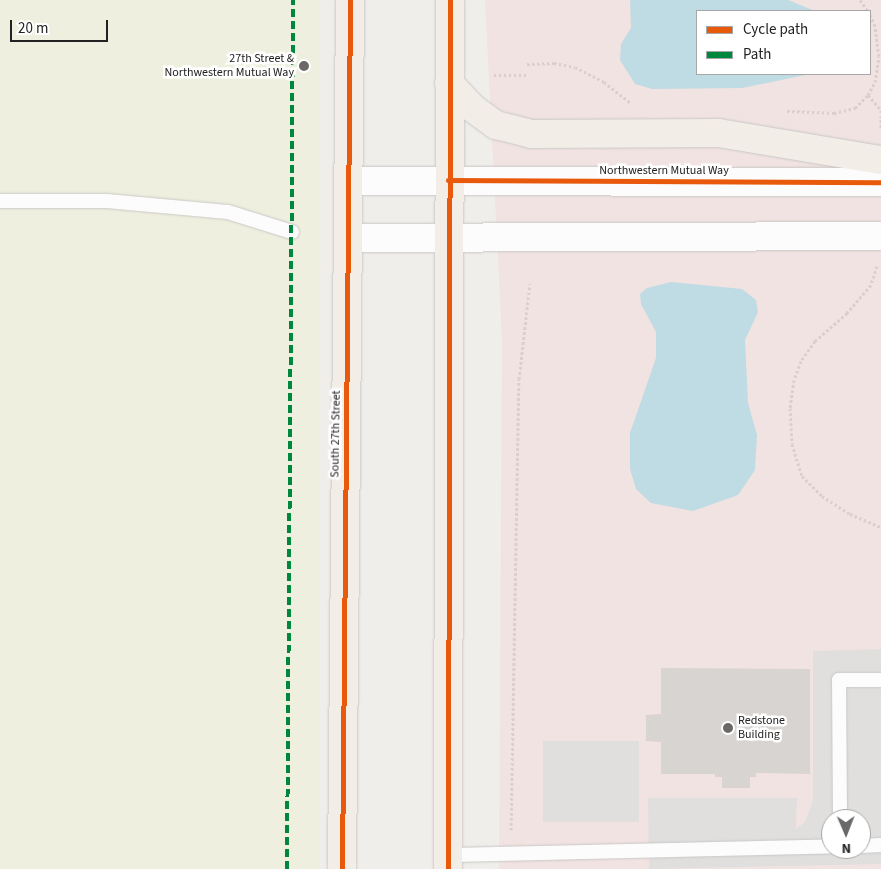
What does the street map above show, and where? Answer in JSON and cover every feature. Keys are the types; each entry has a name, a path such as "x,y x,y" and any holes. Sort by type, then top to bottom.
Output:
{"main road":[{"name":"South 27th Street","path":"342,869 350,0"},
{"path":"448,862 448,180 450,0"},
{"path":"449,83 471,107 496,125 531,134 718,133 881,160"}],"street":[{"name":"Northwestern Mutual Way","path":"349,181 881,182"},
{"path":"348,238 881,236"}],"lane":[{"path":"0,201 108,201 228,212 292,232"},
{"path":"840,809 839,680 881,680"},
{"path":"448,862 511,853 821,846"}],"path":[{"path":"784,112 834,114 854,108 868,95 875,82 879,56 875,26 871,17"},
{"path":"527,64 554,63 574,67 604,82 635,106"},
{"path":"494,75 528,75"},
{"path":"868,95 881,110 881,128"},
{"path":"878,263 871,285 846,313 815,341 801,361 794,380 790,408 792,444 802,476 829,501 850,514 881,527"},
{"path":"511,853 519,379 530,284"}],"shaded area":[{"path":"485,0 881,0 881,869 499,869 502,340"},
{"path":"881,649 881,864 649,869 648,798 797,798 796,829 805,822 813,800 813,651"},
{"path":"543,741 639,741 639,822 543,822"}],"green space":[{"path":"0,0 320,0 320,869 0,869"}],"water":[{"path":"630,0 788,0 813,10 696,10 696,75 805,75 742,88 652,89 635,84 620,60 621,44 631,28"},
{"path":"671,282 742,289 756,300 758,312 745,340 748,403 757,435 755,470 738,495 693,511 651,503 636,489 630,469 630,433 656,358 656,332 641,304 640,294 647,288"}],"building":[{"name":"Redstone Building","path":"661,668 810,669 810,774 756,773 756,777 750,777 750,788 722,788 722,777 715,777 715,774 661,774 661,742 646,741 646,715 661,714"}],"marked path":[{"path":"287,869 293,0"}],"cycle path":[{"path":"342,869 350,0"},
{"path":"448,869 450,0"},
{"path":"448,180 881,182"}],"place":[{"name":"27th Street & Northwestern Mutual Way","path":"304,66"},
{"name":"Redstone Building","path":"728,728"}]}
